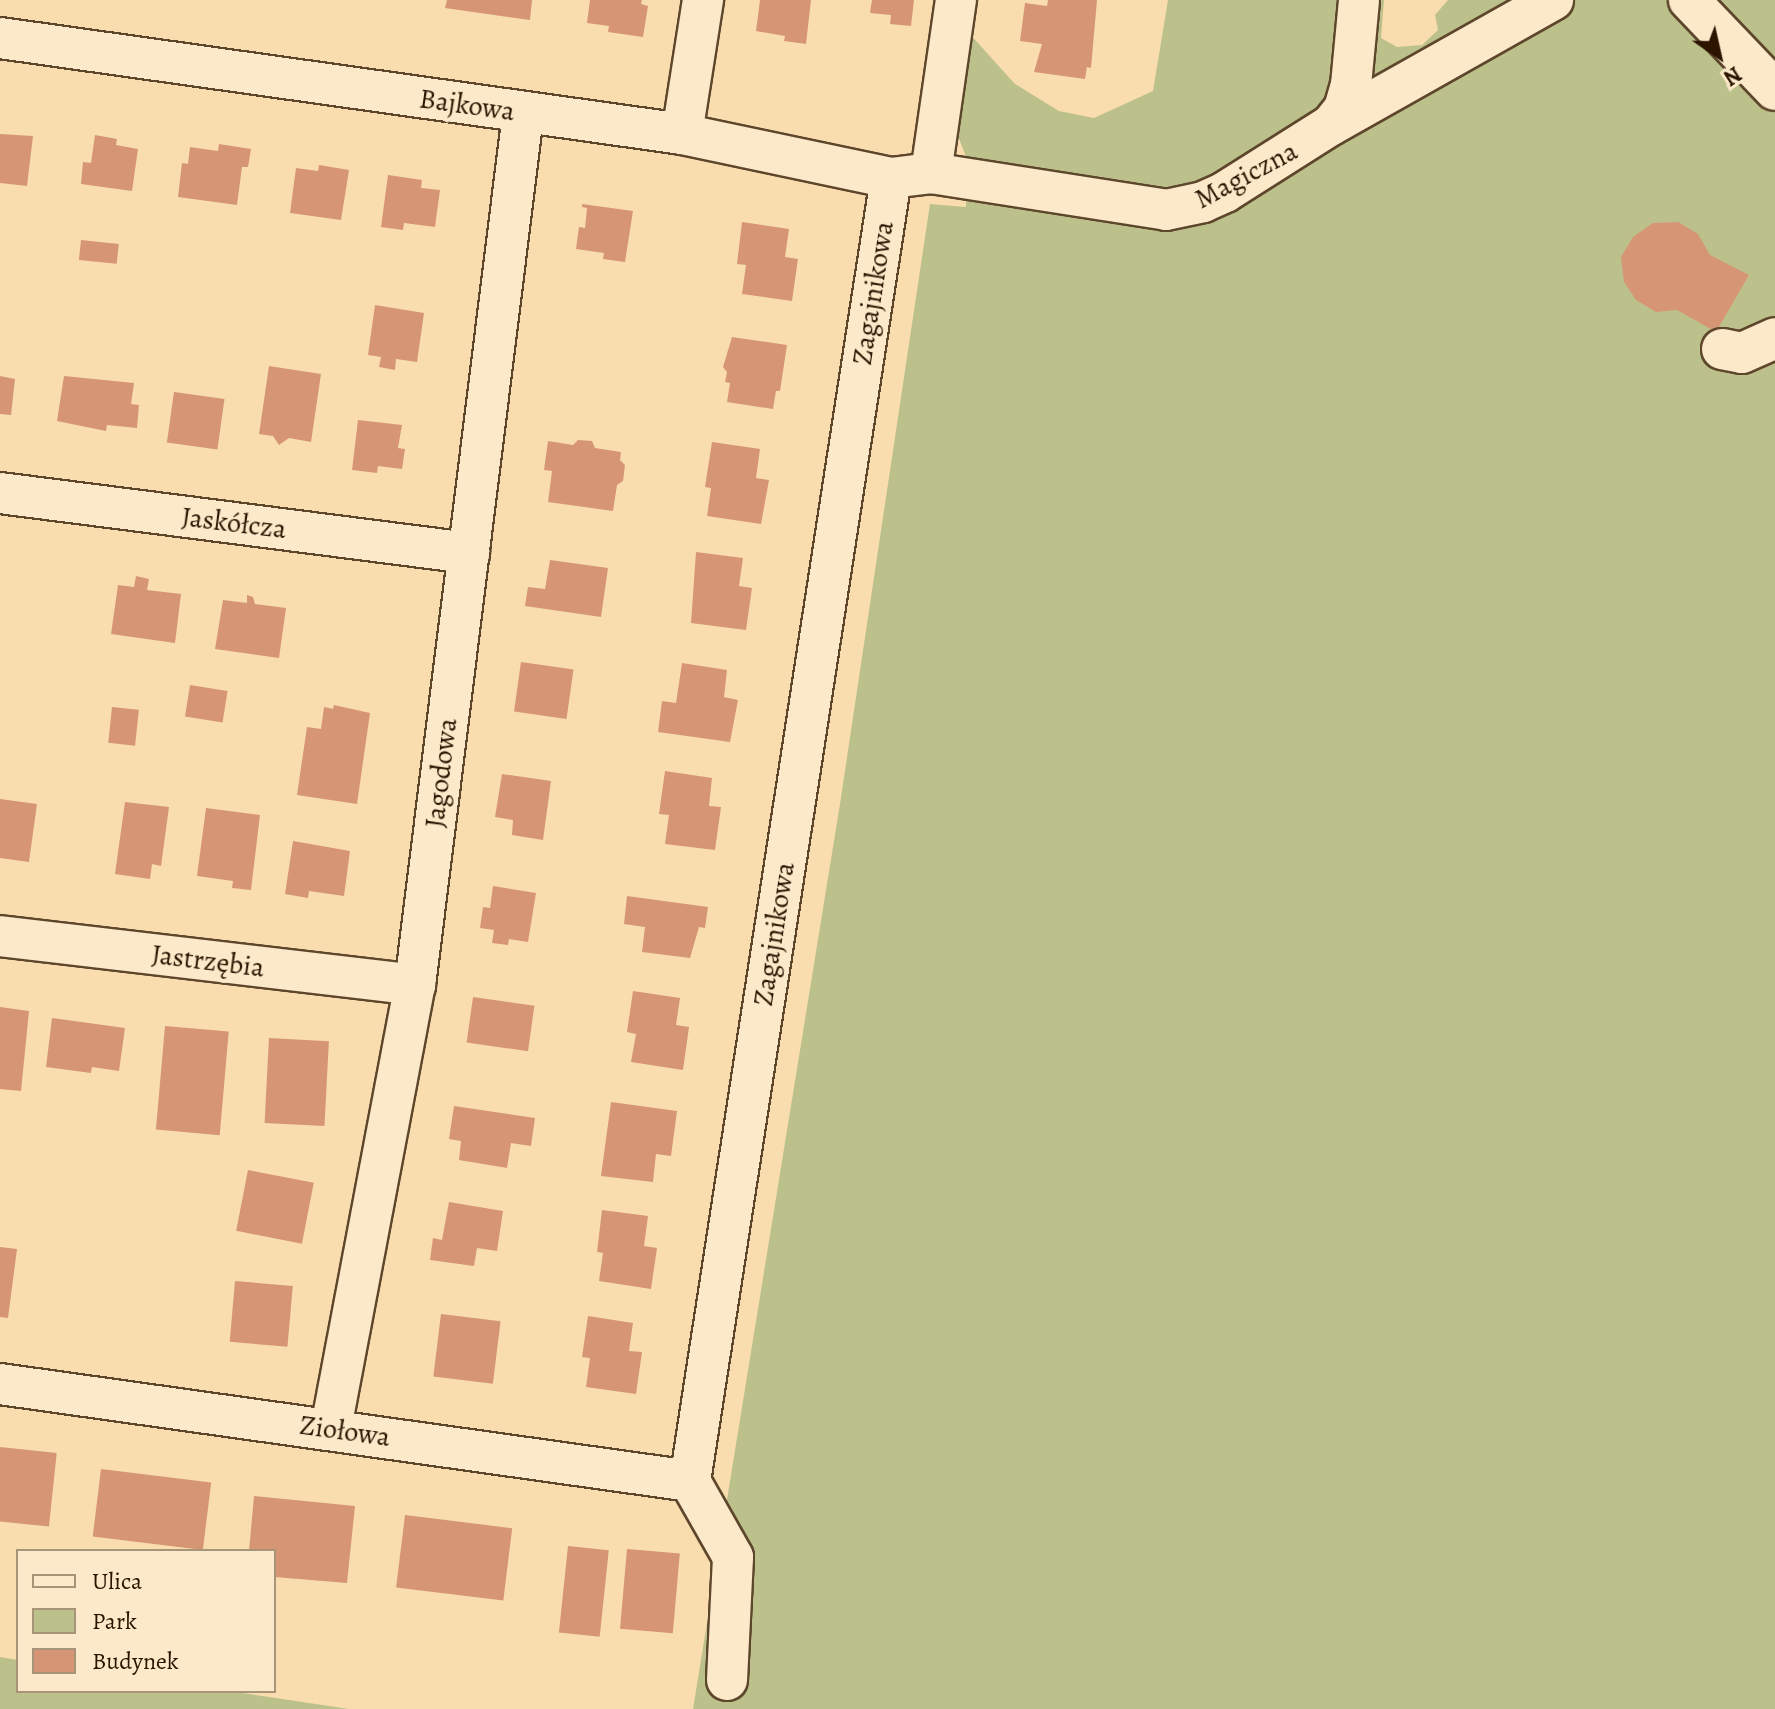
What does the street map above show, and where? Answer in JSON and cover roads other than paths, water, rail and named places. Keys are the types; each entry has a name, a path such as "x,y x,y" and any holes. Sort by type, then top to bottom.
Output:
{"street":[{"path":"682,134 703,0"},
{"path":"931,173 956,0"},
{"name":"Magiczna","path":"931,173 1175,209 1225,192 1331,125 1344,109 1351,85 1359,0"},
{"path":"1331,125 1553,0"},
{"path":"1689,0 1775,90"},
{"name":"Bajkowa","path":"0,38 682,134 891,178 931,173"},
{"name":"Jagodowa","path":"331,1428 415,985 523,114"},
{"name":"Zagajnikowa","path":"690,1481 891,178"},
{"path":"1722,349 1742,353 1775,338"},
{"name":"Jaskółcza","path":"0,493 469,553"},
{"name":"Jastrzębia","path":"0,936 415,985"},
{"name":"Ziołowa","path":"0,1384 331,1428 690,1481"},
{"path":"690,1481 733,1557 727,1680"}]}
